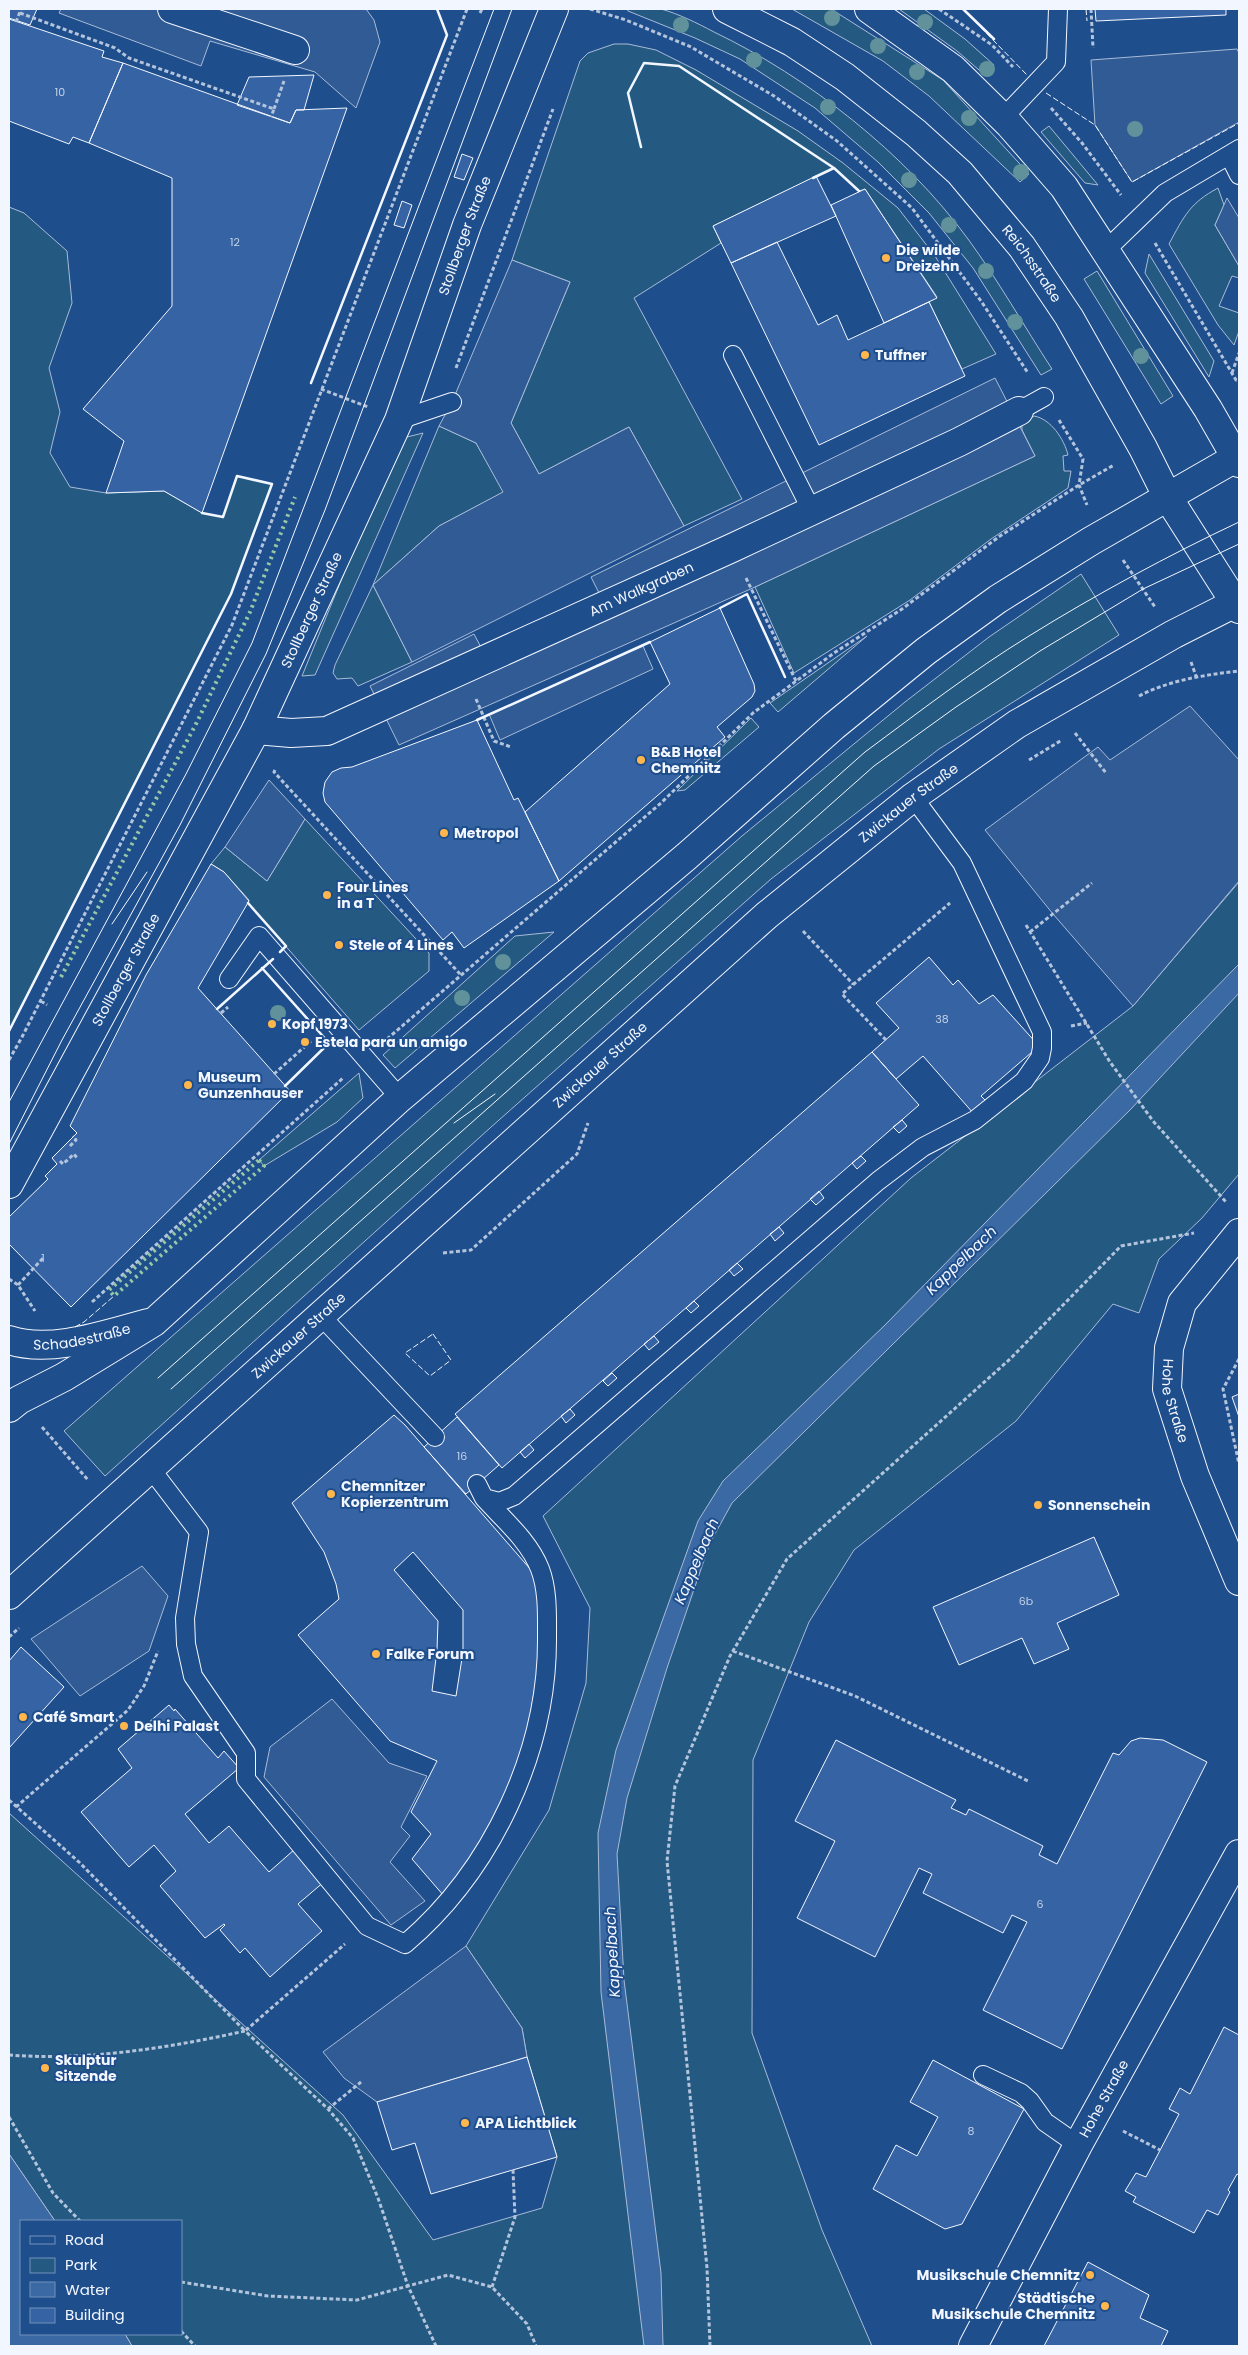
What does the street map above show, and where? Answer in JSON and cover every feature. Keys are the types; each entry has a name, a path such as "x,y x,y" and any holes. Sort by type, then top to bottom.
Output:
{"main road":[{"path":"172,9 295,50"},
{"name":"Stollberger Straße","path":"9,1184 256,730 399,420 467,225 554,9"},
{"name":"Reichsstraße","path":"727,9 792,42 845,77 916,133 960,173 1022,247 1069,317 1143,448 1167,496 1238,604"},
{"path":"14,1404 154,1322 400,1098 687,856 834,726 926,651 998,599 1167,496 1238,459 1208,409 1064,187 1003,118 953,69 869,9"},
{"name":"Am Walkgraben","path":"256,730 292,733 327,731 732,548 959,442 1018,411"},
{"name":"Zwickauer Straße","path":"9,1595 767,915 912,797 1017,724 1174,634 1238,604"},
{"name":"Hohe Straße","path":"1236,1221 1182,1303 1169,1348 1167,1389 1195,1476 1239,1581"},
{"name":"Schadestraße","path":"9,1340 22,1344 50,1345 154,1322"},
{"name":"Hohe Straße","path":"973,2346 1078,2145 1239,1854"}],"lane":[{"path":"1003,118 1056,62 1058,9"},
{"path":"1106,250 1166,193 1234,152 1239,175"},
{"path":"732,355 812,510"},
{"path":"1018,411 1044,397"},
{"path":"399,420 447,404"},
{"path":"151,1469 199,1532 190,1577 184,1630 193,1676 246,1753 246,1779 366,1926 405,1944 455,1895 474,1868 498,1827 532,1748 543,1698 547,1653 547,1609 540,1571 530,1548 481,1491 499,1502 514,1496 878,1181 923,1147 974,1120 1024,1081 1033,1070 1042,1048 1042,1032 962,863 912,797"},
{"path":"229,979 259,936 400,1098"},
{"path":"320,1316 435,1437"},
{"path":"983,2075 1021,2093 1030,2101 1044,2122 1078,2145"}],"path":[{"path":"16,22 22,9"},
{"path":"9,1060 41,1001 232,625 320,389 467,9"},
{"path":"590,9 626,20 691,47 774,96 836,141 912,208 981,301 1083,459 1079,485 1090,513"},
{"path":"1091,9 1093,48"},
{"path":"20,14 115,48 129,58 274,109 271,117"},
{"path":"447,404 554,107"},
{"path":"1232,373 1239,353"},
{"path":"320,389 399,420"},
{"path":"90,1303 364,1058 661,803 753,713 834,653 902,609 1000,536 1079,485 1104,472"},
{"path":"732,548 796,681"},
{"path":"1119,554 1159,613"},
{"path":"1190,658 1196,676"},
{"path":"1134,699 1162,686 1196,676 1239,671"},
{"path":"484,718 494,742 511,747"},
{"path":"1026,762 1082,728"},
{"path":"292,733 274,772 460,974"},
{"path":"1075,733 1106,773"},
{"path":"1092,883 1030,932 1110,1062 1153,1121 1236,1221"},
{"path":"886,1040 842,994 971,885"},
{"path":"810,925 803,931 853,984"},
{"path":"41,1001 47,1005"},
{"path":"1076,1026 1087,1023"},
{"path":"274,1074 285,1064"},
{"path":"435,1254 471,1250 577,1154 589,1121"},
{"path":"60,1156 57,1158 62,1166 74,1154 77,1158"},
{"path":"710,2346 707,2268 667,1860 675,1786 733,1651 787,1559 1010,1359 1120,1246 1203,1232"},
{"path":"18,1285 44,1258"},
{"path":"9,1280 18,1285 34,1306 38,1317"},
{"path":"1239,1359 1222,1389 1239,1464"},
{"path":"14,1404 110,1505"},
{"path":"733,1651 855,1696 1030,1782"},
{"path":"16,1807 128,1710 144,1686 157,1652"},
{"path":"9,1800 80,1863 245,2031 328,2109 353,2138 378,2198 408,2286 436,2346"},
{"path":"9,2055 46,2058 175,2047 245,2031 366,1926"},
{"path":"328,2109 361,2082"},
{"path":"1094,2116 1160,2150"},
{"path":"9,2117 53,2193 79,2220"},
{"path":"492,2287 515,2216 513,2170"},
{"path":"182,2282 268,2296 357,2300 448,2275 492,2287 527,2324 536,2346"},
{"path":"182,2332 194,2346"}],"green space":[{"path":"627,9 661,9 701,25 784,71 853,120 915,177 943,207 979,255 1052,369 1041,375 973,268 929,213 878,162 815,108 740,59"},
{"path":"792,9 831,9 943,80 1029,174 1020,182 929,96 883,61"},
{"path":"899,9 924,9 965,39 994,65 986,76 957,51"},
{"path":"614,44 628,44 656,50 696,70 798,131 843,163 898,208 935,256 996,354 962,369 929,302 937,297 865,189 859,191 834,168 713,226 721,243 634,298 742,499 684,526 629,427 539,474 511,423 570,282 512,260 580,61 588,53"},
{"path":"1049,126 1098,185 1085,183 1041,132"},
{"path":"1218,188 1224,205 1215,225 1239,266 1239,278 1232,276 1219,306 1239,313 1239,331 1234,345 1218,325 1169,244 1194,205"},
{"path":"9,207 24,213 67,251 72,303 49,368 60,412 50,453 70,487 106,493 164,491 202,513 223,517 237,476 272,484 231,594 9,1032"},
{"path":"1149,254 1214,361 1209,377 1145,273"},
{"path":"1097,271 1173,396 1161,404 1084,279"},
{"path":"1034,416 1046,421 1060,436 1068,455 1063,456 1064,471 1071,471 1068,488 991,539 910,600 794,673 755,587 1035,456 1022,430 1022,424"},
{"path":"439,426 476,443 504,492 439,526 373,585"},
{"path":"423,433 315,675 302,676 399,439"},
{"path":"1081,574 1119,635 939,749 771,879 490,1128 105,1476 64,1431 742,836 905,702 989,637"},
{"path":"373,585 412,662 358,686 352,678 337,679 333,673"},
{"path":"867,636 778,712 770,703"},
{"path":"751,718 759,727 685,790 677,791"},
{"path":"305,819 429,953 429,971 359,1030 248,903 249,900 224,872 211,864 225,847 267,881"},
{"path":"1239,882 1239,1174 1202,1218 1159,1259 1139,1313 1113,1304 1016,1421 854,1550 809,1622 753,1760 752,2033 822,2230 872,2346 132,2346 126,2335 182,2335 182,2220 54,2220 9,2154 9,1813 343,2115 433,2240 542,2208 557,2157 527,2057 522,2028 466,1946 549,1810 586,1683 590,1608 543,1516 911,1178 1133,1006"},
{"path":"554,932 395,1068 383,1055 515,936"},
{"path":"359,1073 363,1098 337,1122 264,1166 259,1160"}],"shaded area":[{"path":"61,9 366,9 374,20 380,42 356,108 315,72 210,41 201,66 59,13"},
{"path":"1237,49 1239,53 1239,122 1132,182 1095,125 1091,60"},
{"path":"1227,198 1239,218 1239,266 1215,225"},
{"path":"512,260 570,282 511,423 539,474 629,427 684,526 412,662 373,585 439,526 503,492 476,443 439,426 452,402"},
{"path":"995,378 1035,456 755,587 399,745 370,686 474,634 485,655 603,601 591,577"},
{"path":"643,646 653,669 500,740 489,714"},
{"path":"1190,706 1239,760 1239,881 1133,1006 1053,914 985,830 1098,747 1110,760"},
{"path":"269,780 305,819 267,881 225,847"},
{"path":"142,1566 168,1596 149,1651 80,1696 31,1639"},
{"path":"332,1699 389,1763 427,1776 401,1827 410,1836 390,1862 425,1901 391,1925 264,1777 270,1747"},
{"path":"466,1946 522,2028 527,2057 377,2102 344,2078 323,2052"}],"water":[{"name":"Kappelbach","path":"1239,964 1239,993 1131,1109 732,1503 710,1543 667,1668 627,1798 617,1854 624,1980 661,2273 663,2346 644,2346 601,1992 598,1833 616,1750 698,1521 723,1481 885,1325"},
{"path":"9,2154 54,2220 20,2220 20,2335 126,2335 132,2346 9,2346"}],"building":[{"path":"9,9 37,9 30,25 9,18"},
{"path":"1095,9 1226,9 1226,15 1096,21"},
{"path":"9,19 104,51 102,57 123,63 89,143 73,137 69,144 9,121"},
{"path":"123,63 290,123 296,110 347,108 202,513 164,491 106,493 124,441 83,409 172,306 172,178 89,143"},
{"path":"314,75 304,110 296,110 290,123 237,105 249,77"},
{"path":"462,154 473,158 464,180 454,177"},
{"path":"816,176 836,216 731,263 713,226"},
{"path":"865,189 937,298 884,323 831,205"},
{"path":"402,201 412,205 404,228 394,225"},
{"name":"Tuffner","path":"777,242 818,325 837,315 848,340 929,302 965,376 819,445 731,263"},
{"name":"B&B Hotel Chemnitz","path":"720,608 754,684 755,691 752,697 717,727 725,737 559,881 525,812 670,684 650,642"},
{"name":"Metropol","path":"477,720 514,800 518,798 559,881 464,948 452,932 443,940 325,802 323,793 325,782 332,772 341,768 352,767"},
{"name":"Museum Gunzenhauser","path":"211,864 224,872 249,901 198,988 290,1091 71,1307 9,1244 9,1217 48,1179 45,1176 57,1164 52,1158 77,1133 70,1126 146,975"},
{"path":"929,957 953,985 958,980 979,1004 993,995 1039,1046 981,1096 987,1102 974,1114 923,1056 896,1079 872,1052 899,1028 876,1003"},
{"path":"872,1052 919,1105 502,1468 455,1414"},
{"path":"902,1120 907,1126 899,1133 893,1127"},
{"path":"861,1156 866,1161 857,1169 852,1163"},
{"path":"819,1191 824,1198 816,1205 810,1199"},
{"path":"779,1227 784,1233 775,1241 770,1234"},
{"path":"737,1263 743,1269 734,1276 729,1270"},
{"path":"694,1301 699,1306 691,1313 686,1308"},
{"path":"654,1336 659,1342 649,1350 644,1344"},
{"path":"612,1373 617,1378 608,1386 603,1381"},
{"path":"1239,1394 1239,1417 1232,1397"},
{"path":"570,1409 575,1415 566,1423 561,1416"},
{"name":"Falke Forum","path":"394,1415 405,1425 538,1578 540,1657 527,1735 502,1807 464,1873 444,1896 412,1859 431,1834 411,1812 437,1761 390,1741 298,1635 339,1599 336,1584 324,1552 292,1503","holes":["413,1552 463,1610 463,1652 456,1696 432,1691 438,1621 394,1570"]},
{"path":"457,1417 499,1465 466,1494 424,1447"},
{"path":"529,1444 534,1450 525,1458 520,1452"},
{"path":"1094,1537 1119,1595 1057,1623 1069,1649 1034,1664 1022,1638 959,1665 933,1607"},
{"name":"Café Smart","path":"21,1647 64,1687 9,1748 9,1661"},
{"path":"169,1705 174,1711 175,1709 218,1758 224,1751 239,1768 185,1814 209,1843 229,1826 269,1872 295,1849 325,1881 298,1904 322,1931 270,1977 245,1948 240,1953 220,1930 224,1924 205,1938 160,1886 176,1871 154,1845 129,1867 81,1812 132,1768 118,1749"},
{"path":"1140,1738 1163,1740 1207,1762 1062,2049 983,2010 1027,1922 1012,1915 1003,1933 923,1893 932,1874 919,1868 875,1957 797,1918 835,1841 795,1821 836,1740 956,1800 951,1808 966,1815 969,1809 1043,1846 1039,1855 1057,1864 1113,1753 1119,1755 1131,1741"},
{"path":"1224,2027 1239,2035 1239,2175 1237,2174 1228,2190 1230,2192 1218,2215 1207,2210 1194,2233 1133,2202 1136,2197 1125,2191 1136,2173 1146,2177 1179,2114 1169,2109 1180,2088 1190,2094"},
{"name":"APA Lichtblick","path":"527,2057 557,2157 431,2194 415,2143 392,2150 377,2102"},
{"path":"933,2060 1024,2109 962,2224 945,2229 873,2189 896,2145 917,2156 938,2117 910,2102"},
{"name":"Städtische Musikschule Chemnitz","path":"1088,2262 1149,2295 1140,2318 1168,2331 1161,2346 1044,2346"}],"tram line":[{"path":"9,1102 186,774 252,643 494,9"},
{"path":"9,1144 62,1040 180,825 266,654 325,510 512,9"},
{"path":"158,1378 865,752 966,678 1029,636 1132,576 1239,522"},
{"path":"171,1389 874,766 956,707 1040,651 1143,589 1239,544"},
{"path":"112,924 147,872"},
{"path":"454,1123 495,1094"}],"hedge":[{"path":"61,977 196,724 250,612 295,497"},
{"path":"259,1160 264,1166 114,1296 109,1290 259,1160"}],"fence":[{"path":"963,9 1027,75"},
{"path":"1086,9 1087,21"},
{"path":"1046,93 1095,125 1132,182 1239,123"},
{"path":"75,1327 84,1322 114,1296"},
{"path":"433,1334 451,1360 430,1376 405,1353 433,1334"}],"wall":[{"path":"311,383 447,35 437,9"},
{"path":"963,9 994,39"},
{"path":"641,147 628,93 644,63 679,66 834,168"},
{"path":"813,178 834,168 859,191"},
{"path":"9,1031 231,594 272,484 237,476 223,517 202,513"},
{"path":"720,608 747,594 785,677"},
{"path":"477,720 650,642"},
{"path":"248,903 286,946 280,952"},
{"path":"217,1009 273,959"},
{"path":"262,968 329,1043 285,1086"}],"place":[{"name":"Die wilde Dreizehn","path":"886,258"},
{"name":"Tuffner","path":"865,355"},
{"name":"B&B Hotel Chemnitz","path":"641,760"},
{"name":"Metropol","path":"444,833"},
{"name":"Four Lines in a T","path":"327,895"},
{"name":"Stele of 4 Lines","path":"339,945"},
{"name":"Kopf 1973","path":"272,1024"},
{"name":"Estela para un amigo","path":"305,1042"},
{"name":"Museum Gunzenhauser","path":"188,1085"},
{"name":"Chemnitzer Kopierzentrum","path":"331,1494"},
{"name":"Sonnenschein","path":"1038,1505"},
{"name":"Falke Forum","path":"376,1654"},
{"name":"Café Smart","path":"23,1717"},
{"name":"Delhi Palast","path":"124,1726"},
{"name":"Skulptur Sitzende","path":"45,2068"},
{"name":"APA Lichtblick","path":"465,2123"},
{"name":"Musikschule Chemnitz","path":"1090,2275"},
{"name":"Städtische Musikschule Chemnitz","path":"1105,2306"}]}
